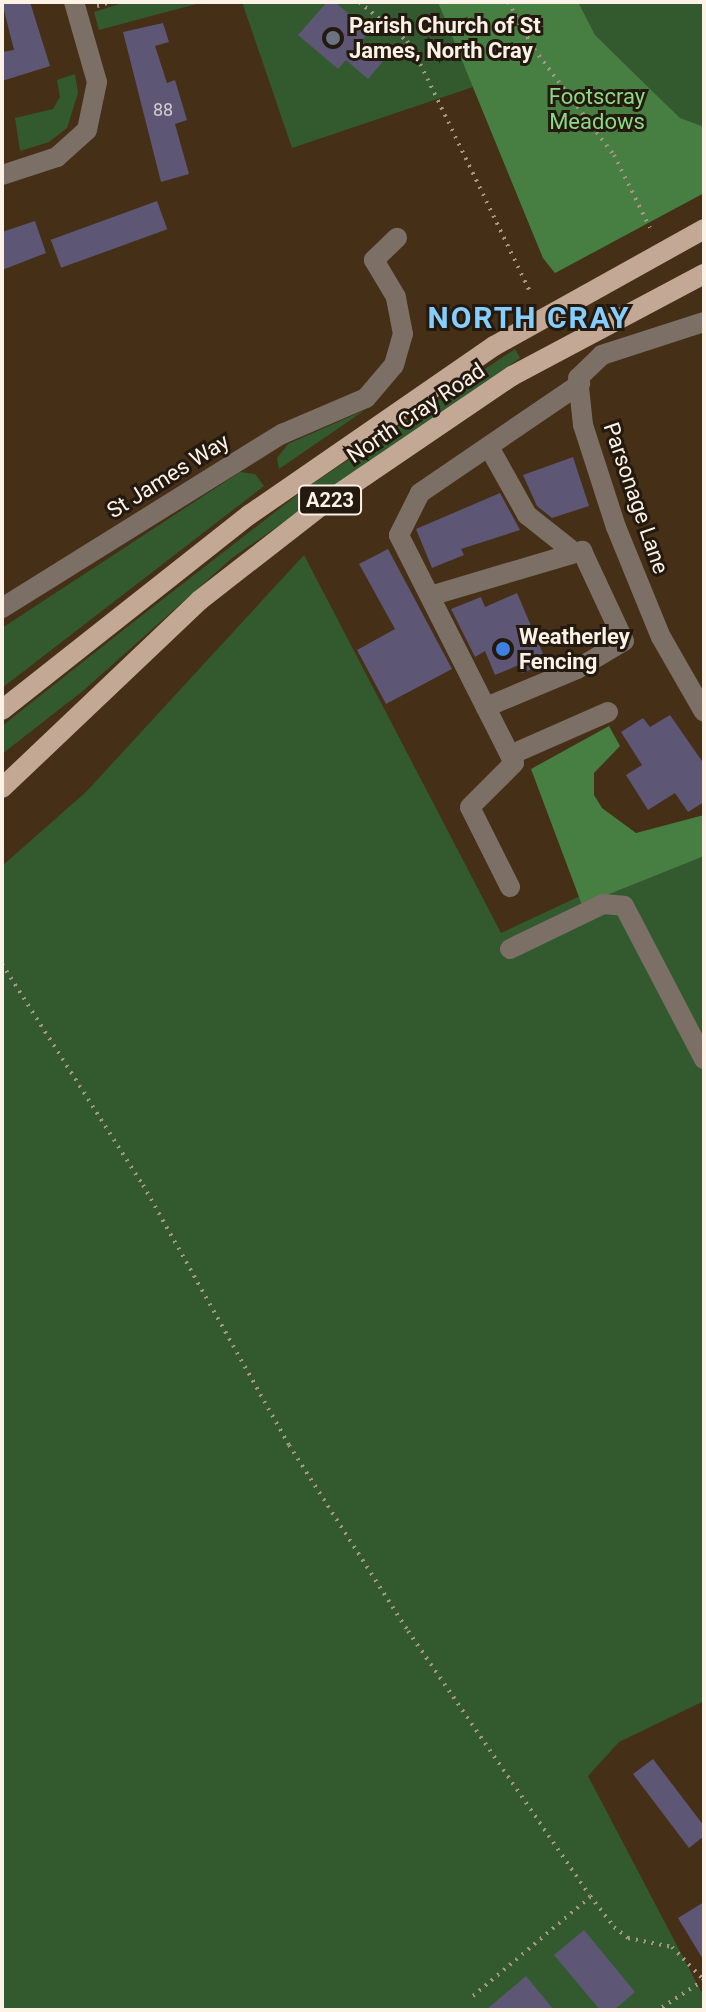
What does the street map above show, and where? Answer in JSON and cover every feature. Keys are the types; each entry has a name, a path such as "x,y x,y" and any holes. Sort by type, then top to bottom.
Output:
{"main road":[{"name":"North Cray Road","path":"2,710 249,515 494,346 704,229"},
{"name":"North Cray Road","path":"2,788 200,600 322,505 512,376 704,274"}],"street":[{"path":"2,175 57,157 87,130 97,82 82,5"},
{"name":"St James Way","path":"2,608 282,434 366,398 394,365 403,334 396,297 366,254 397,238"},
{"path":"510,887 470,807 514,763 399,535 407,510 420,493 580,384 578,378 602,355 704,322"},
{"name":"Parsonage Lane","path":"580,384 583,425 616,527 661,637 704,712"},
{"path":"489,447 527,515 575,553"},
{"path":"430,596 582,551 624,641 577,669 486,707"},
{"path":"510,755 608,712"},
{"path":"510,949 603,904 624,906 704,1059"}],"path":[{"path":"82,5 111,2"},
{"path":"295,2 310,2"},
{"path":"359,2 407,41 417,57 531,294"},
{"path":"508,2 534,49 614,155 650,228"},
{"path":"2,964 143,1185 297,1458 590,1896 621,1932 672,1947 704,1980 658,2010"},
{"path":"473,1996 590,1896"}],"green space":[{"path":"126,2 204,2 99,30 94,12"},
{"name":"Footscray Meadows","path":"242,2 704,2 704,193 555,273 543,258 473,87 292,148"},
{"name":"Footscray Meadows","path":"438,2 578,2 595,35 680,118 704,127 704,193 555,273 543,258"},
{"path":"75,74 78,93 67,128 49,142 20,151 15,118 53,109 60,97 57,80"},
{"path":"515,349 520,358 232,558 84,690 2,754 2,726 122,631 306,488"},
{"path":"365,410 279,469 277,458 288,444"},
{"path":"240,472 255,474 264,486 2,688 2,628"},
{"path":"304,555 501,933 704,838 704,1701 619,1742 588,1776 704,1997 704,2010 2,2010 2,866 86,792"},
{"path":"609,726 620,746 594,773 594,795 602,808 636,833 704,815 704,856 582,905 531,769"}],"building":[{"path":"2,2 30,2 50,66 2,81 2,52 14,50"},
{"name":"Parish Church of St James, North Cray","path":"327,2 335,2 370,32 361,41 384,60 368,79 346,60 338,69 298,35"},
{"path":"163,23 169,42 155,46 167,83 175,80 187,120 175,124 189,174 161,182 123,32"},
{"path":"157,201 167,229 61,268 51,240"},
{"path":"35,221 46,253 2,270 2,232"},
{"path":"573,457 589,506 552,518 537,506 523,475"},
{"path":"500,493 520,530 461,549 464,555 432,568 416,529"},
{"path":"388,549 452,669 386,704 357,650 395,629 359,564"},
{"path":"517,593 547,663 522,673 519,665 495,675 485,651 475,657 451,609 481,597 485,607"},
{"path":"670,715 704,764 704,802 688,812 675,793 648,810 626,775 642,765 621,732 643,718 650,727"},
{"path":"653,1759 704,1826 704,1836 689,1848 633,1774"},
{"path":"704,1902 704,1961 678,1918"},
{"path":"584,1930 635,1992 614,2010 600,2010 554,1955"},
{"path":"526,1976 554,2010 486,2010"}],"place":[{"name":"Parish Church of St James, North Cray","path":"333,38"},
{"name":"Weatherley Fencing","path":"503,649"}],"district":[{"name":"NORTH CRAY","path":"529,318"}]}
